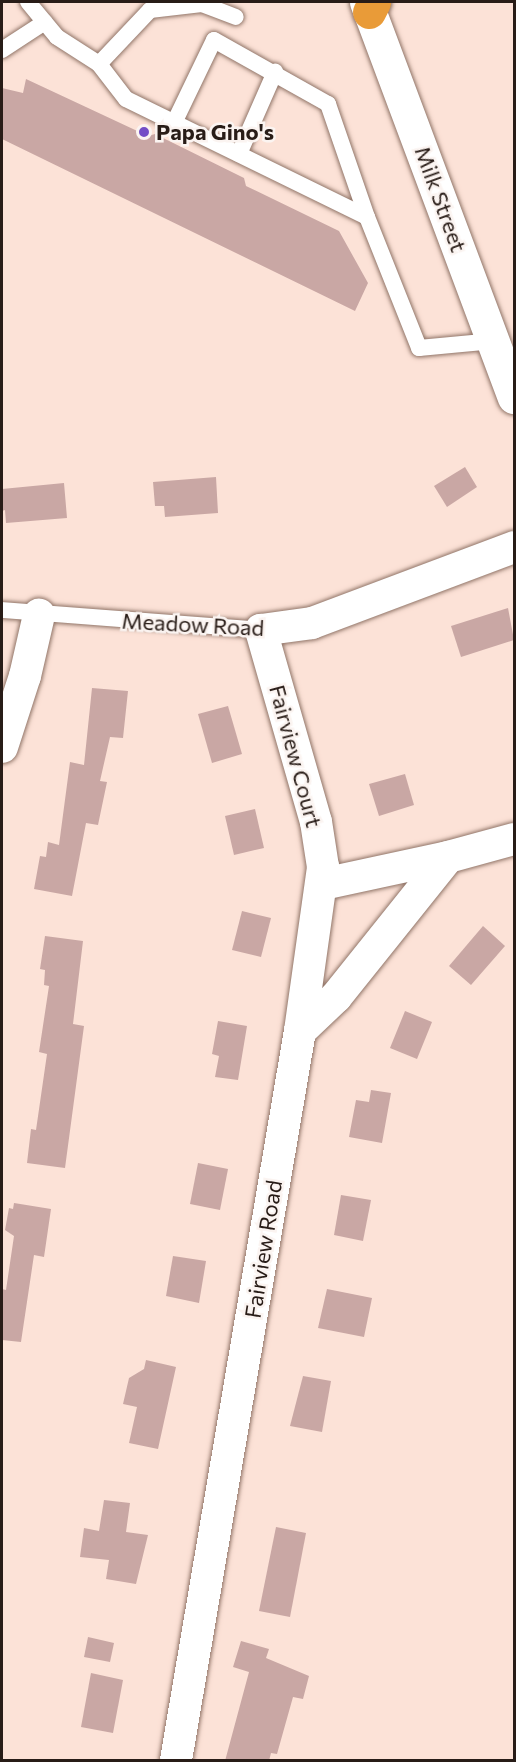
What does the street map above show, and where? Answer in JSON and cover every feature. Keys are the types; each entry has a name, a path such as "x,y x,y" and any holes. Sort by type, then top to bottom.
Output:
{"main road":[{"name":"Milk Street","path":"370,5 514,397"}],"street":[{"name":"Meadow Road","path":"261,630 312,623 514,547"},
{"path":"2,747 25,676 39,615"},
{"name":"Fairview Court","path":"261,630 316,822 322,884 300,1031"},
{"path":"322,884 448,857 514,839"},
{"path":"300,1031 336,997 448,857"},
{"name":"Fairview Road","path":"176,1761 300,1031"}],"lane":[{"path":"28,2 57,37 99,64 126,99 367,217"},
{"path":"99,64 150,9 158,4 202,4 236,17"},
{"path":"2,50 45,22"},
{"path":"174,123 214,40 275,72 328,104 367,217 419,348 494,341"},
{"path":"239,154 275,72"},
{"name":"Meadow Road","path":"2,610 39,615 261,630"}],"building":[{"path":"26,79 148,136 155,134 244,178 246,186 339,231 368,283 355,311 2,139 2,88 23,93"},
{"path":"465,467 477,487 447,507 434,486"},
{"path":"216,477 218,513 165,517 164,506 155,506 153,482"},
{"path":"64,483 67,518 6,523 5,510 2,511 2,489"},
{"path":"508,608 514,640 461,657 451,626"},
{"path":"92,688 128,691 123,738 110,737 100,781 107,782 98,825 86,823 72,896 34,889 40,856 46,857 48,842 59,845 70,762 84,765"},
{"path":"228,706 242,754 212,763 198,714"},
{"path":"405,774 414,805 379,816 369,784"},
{"path":"255,809 264,848 234,855 225,816"},
{"path":"242,911 271,918 261,957 232,950"},
{"path":"483,926 505,946 471,985 449,966"},
{"path":"45,936 83,941 73,1024 84,1026 65,1168 27,1163 31,1129 36,1130 47,1054 39,1052 49,986 44,985 45,970 40,969"},
{"path":"405,1011 432,1022 417,1059 390,1048"},
{"path":"218,1021 247,1026 238,1080 215,1077 219,1056 212,1054"},
{"path":"371,1090 391,1093 382,1143 349,1137 356,1100 369,1102"},
{"path":"198,1163 228,1169 220,1210 190,1204"},
{"path":"341,1195 371,1200 363,1241 334,1235"},
{"path":"14,1203 51,1209 44,1257 34,1255 21,1342 2,1340 2,1289 6,1290 14,1236 5,1230 9,1208 13,1209"},
{"path":"173,1256 206,1261 199,1303 166,1296"},
{"path":"327,1289 372,1298 364,1337 318,1328"},
{"path":"146,1360 176,1367 158,1449 129,1443 137,1407 123,1404 129,1378 144,1369"},
{"path":"303,1376 331,1381 322,1432 290,1426"},
{"path":"104,1500 130,1503 126,1532 148,1535 136,1584 106,1579 109,1560 80,1557 84,1528 99,1531"},
{"path":"276,1527 306,1533 290,1617 259,1611"},
{"path":"88,1637 114,1643 110,1662 84,1657"},
{"path":"241,1641 269,1649 266,1658 309,1676 303,1699 293,1697 277,1754 271,1753 269,1761 225,1761 249,1672 233,1667"},
{"path":"91,1673 123,1680 113,1733 81,1727"}],"place":[{"name":"Papa Gino's","path":"144,132"}]}
